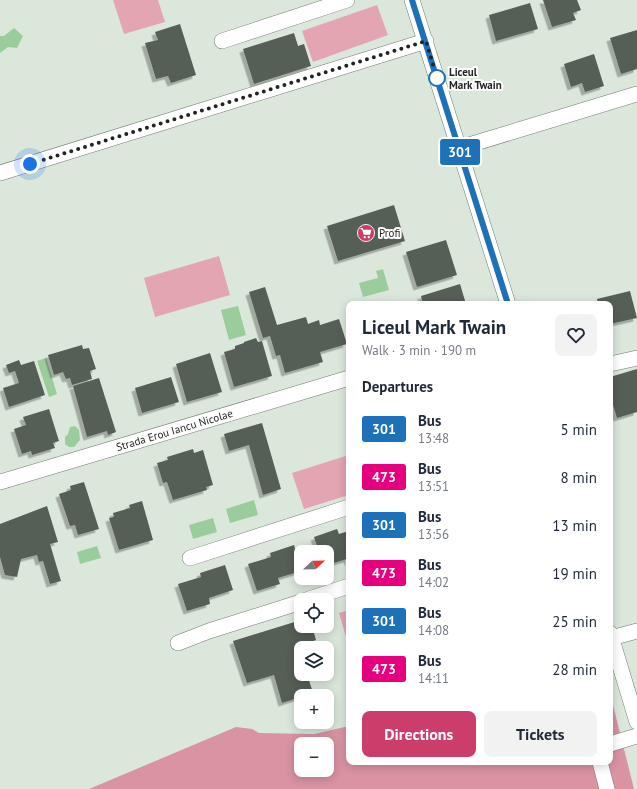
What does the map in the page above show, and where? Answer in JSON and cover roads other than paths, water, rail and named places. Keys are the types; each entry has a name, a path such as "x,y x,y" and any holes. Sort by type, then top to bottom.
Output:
{"street":[{"path":"222,40 347,0"},
{"path":"412,0 507,301"},
{"path":"0,174 426,41"},
{"path":"458,148 637,94"},
{"path":"613,363 637,358"},
{"name":"Strada Erou Iancu Nicolae","path":"0,482 346,379"},
{"path":"190,558 346,508"},
{"path":"328,593 346,587"},
{"path":"178,643 209,631 294,604"},
{"path":"613,635 637,631"},
{"path":"613,642 637,722"},
{"path":"613,743 637,736"},
{"path":"601,765 607,789"}],"place":[{"name":"Liceul Mark Twain","path":"437,78"},
{"name":"Profi","path":"366,233"}]}
